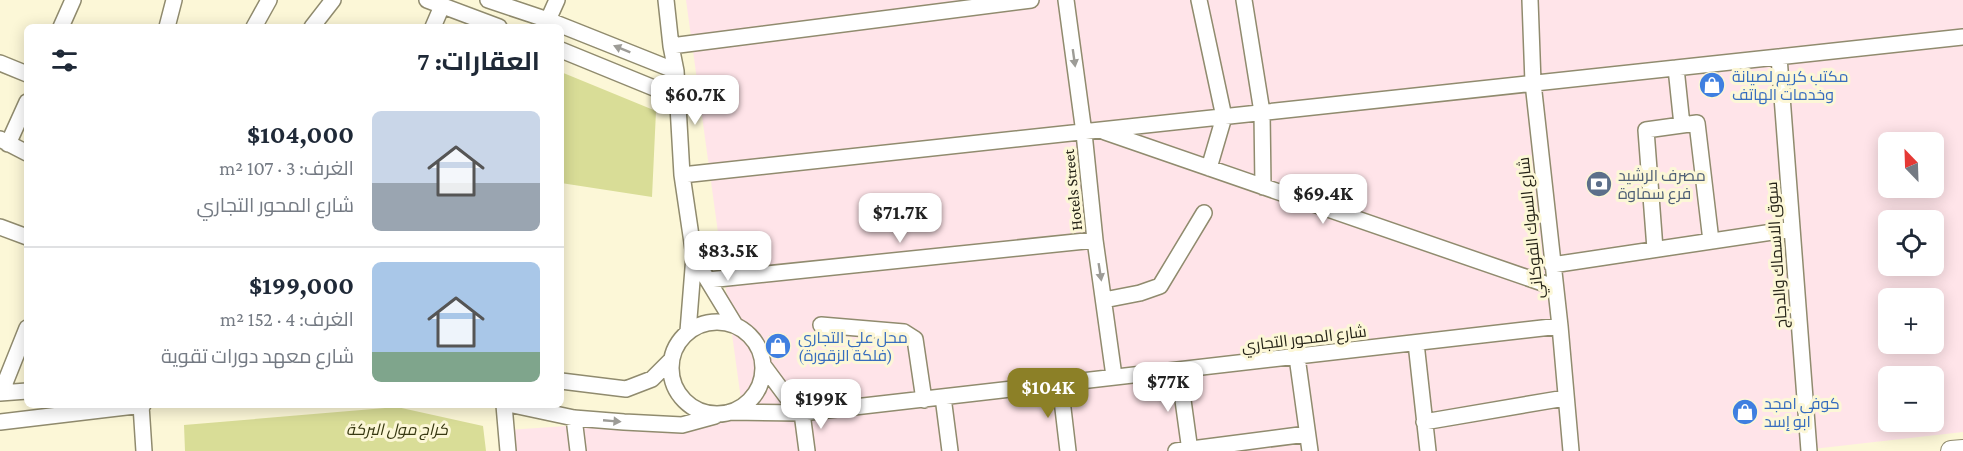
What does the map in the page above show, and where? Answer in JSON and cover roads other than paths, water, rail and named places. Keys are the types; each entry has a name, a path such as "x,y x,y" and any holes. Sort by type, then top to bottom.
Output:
{"main road":[{"path":"1951,451 1963,450"}],"street":[{"path":"62,24 73,0"},
{"path":"168,24 174,0"},
{"path":"256,24 269,0"},
{"path":"314,24 333,0"},
{"path":"427,0 491,24"},
{"path":"488,0 558,24"},
{"path":"548,20 557,0"},
{"path":"666,0 676,70 682,175 694,256 688,331"},
{"path":"671,46 1031,0"},
{"name":"Hotels Street","path":"1066,0 1114,376"},
{"path":"1199,0 1224,117 1209,168"},
{"path":"1244,0 1262,112 1263,187"},
{"name":"شارع السوك الفوكاني","path":"1530,0 1533,83 1560,326 1571,451"},
{"path":"435,24 442,6"},
{"path":"564,26 676,70"},
{"path":"682,175 1102,132 1262,112 1963,37"},
{"path":"564,51 676,97"},
{"name":"سوق الاسماك والدجاج","path":"1779,57 1809,451"},
{"path":"0,63 24,73"},
{"path":"1676,68 1682,125"},
{"path":"24,107 4,142 24,152"},
{"path":"1655,249 1646,130 1697,123 1711,241"},
{"path":"1102,132 1554,287"},
{"path":"1104,300 1140,293 1160,286 1204,213"},
{"path":"0,227 24,236"},
{"path":"1552,265 1791,229"},
{"path":"708,280 1095,240"},
{"path":"694,256 735,325"},
{"path":"564,381 626,389 652,379 670,360 676,344 688,331 703,323 719,321 735,325 750,335 759,349 764,365 786,396 802,413 807,451"},
{"path":"820,325 904,332 915,339 924,400"},
{"name":"شارع المحور التجاري","path":"724,414 802,413 1560,326"},
{"path":"24,335 0,393 24,391"},
{"path":"1416,343 1428,451"},
{"path":"1297,357 1310,451"},
{"path":"670,360 671,376 676,390 686,402 698,411 724,414"},
{"path":"527,408 574,418 682,425 724,414 746,404 756,393 762,380 764,365"},
{"path":"1179,371 1185,450 1307,434"},
{"path":"1060,383 1068,451"},
{"path":"943,398 950,451"},
{"path":"1424,422 1565,398"},
{"path":"0,422 117,408"},
{"path":"142,408 144,451"},
{"path":"504,408 508,451"},
{"path":"574,418 578,451"}],"place":[{"name":"مكتب كريم لصيانة وخدمات الهاتف","path":"1712,85"},
{"name":"مصرف الرشيد فرع سماوة","path":"1599,184"},
{"name":"محل علي التجاري (فلكة الزقورة)","path":"778,346"},
{"name":"كوفي امجد ابو إسد","path":"1745,412"}],"park label":[{"name":"كراج مول البركة","path":"397,429"}]}
